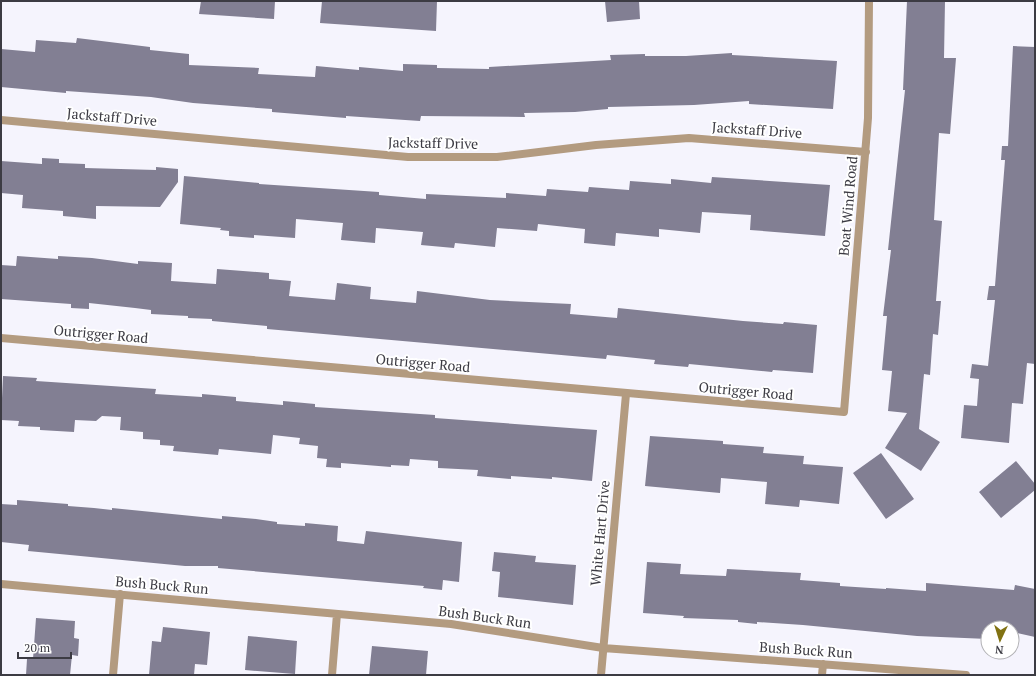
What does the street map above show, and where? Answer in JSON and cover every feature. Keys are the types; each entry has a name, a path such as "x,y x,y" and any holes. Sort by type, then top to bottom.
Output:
{"street":[{"name":"Boat Wind Road","path":"844,412 866,152 868,118 869,1"},
{"name":"Jackstaff Drive","path":"1,120 408,157 497,157 596,145 689,138 866,152"},
{"name":"Outrigger Road","path":"1,338 844,412"},
{"name":"White Hart Drive","path":"601,675 626,394"},
{"name":"Bush Buck Run","path":"1,584 451,624 603,648 966,675"},
{"path":"113,675 120,594"},
{"path":"332,675 336,614"},
{"path":"822,675 823,664"}],"building":[{"path":"201,1 275,1 274,19 199,14"},
{"path":"322,1 437,1 436,31 320,23"},
{"path":"605,1 639,1 640,19 607,22"},
{"path":"907,1 945,1 944,58 956,58 950,134 939,133 934,220 942,221 936,301 941,301 938,335 933,334 930,375 924,374 919,429 940,442 921,471 885,448 907,413 888,411 892,371 882,370 887,316 883,316 891,250 888,250 905,90 903,90"},
{"path":"77,38 150,47 150,50 189,54 189,65 259,68 258,74 315,77 316,66 359,70 359,67 403,71 403,64 437,65 437,68 489,69 489,67 611,60 610,55 645,54 645,56 686,56 732,53 732,55 837,61 833,109 749,104 749,101 694,105 608,107 608,109 575,112 524,113 525,117 421,116 420,121 346,116 346,118 272,112 272,109 193,103 151,97 66,91 66,93 1,87 1,49 35,52 36,40 76,43"},
{"path":"1013,46 1035,47 1035,364 1027,363 1023,404 1012,403 1009,443 961,438 964,405 977,406 979,379 970,378 972,364 988,366 995,300 987,300 989,286 995,286 1005,160 1001,160 1002,146 1008,146"},
{"path":"42,158 59,159 59,163 85,164 85,168 156,170 156,167 178,169 178,182 160,207 96,206 96,219 63,216 63,211 22,208 23,195 1,193 1,161 42,164"},
{"path":"184,176 259,184 379,192 379,195 426,199 426,194 506,198 506,193 546,196 547,189 588,192 589,187 629,190 630,181 671,184 671,179 711,183 712,177 830,185 825,236 750,230 751,215 702,212 700,233 659,229 659,237 616,233 615,246 584,243 585,229 538,224 537,231 497,228 495,247 455,243 454,248 421,245 423,232 376,228 375,243 341,240 343,223 296,219 295,238 254,235 254,238 229,236 229,231 220,230 221,228 180,224"},
{"path":"17,256 58,259 58,256 92,258 138,264 138,261 172,263 171,281 216,284 217,269 269,273 269,279 291,281 289,296 335,300 337,283 371,287 370,299 416,303 417,291 490,300 571,304 570,314 617,318 618,308 743,321 783,324 784,322 817,325 813,373 773,370 772,372 689,364 688,367 654,364 655,360 607,355 606,359 267,329 267,326 212,321 212,319 188,318 188,316 151,314 151,310 135,308 89,303 89,309 71,308 71,304 1,299 1,265 16,266"},
{"path":"3,376 37,378 36,381 156,389 155,394 202,397 202,394 236,397 236,401 283,405 283,401 315,404 315,407 435,415 435,418 597,430 592,481 552,477 552,479 511,476 511,479 477,476 478,470 438,468 438,461 410,459 409,466 391,465 391,467 341,463 341,468 326,467 327,459 317,458 318,446 299,444 300,438 273,435 271,454 219,449 218,455 173,451 174,446 160,445 160,440 143,439 143,432 120,430 121,417 102,416 96,421 75,420 74,432 40,430 40,427 18,426 19,421 1,420"},
{"path":"650,436 723,441 723,444 764,447 763,453 804,456 803,464 843,467 839,504 800,500 799,507 765,504 767,482 721,478 720,493 645,486"},
{"path":"881,453 914,499 886,519 853,473"},
{"path":"1016,461 1035,484 1035,490 1001,518 979,492"},
{"path":"17,500 68,504 68,506 112,510 112,508 222,519 222,516 256,519 277,522 277,524 305,526 305,523 338,526 337,541 364,544 366,531 462,542 459,582 443,580 442,590 423,588 424,586 218,568 218,566 185,566 28,551 29,545 1,542 1,504 17,505"},
{"path":"494,552 536,556 535,562 576,565 573,605 498,597 500,572 492,571"},
{"path":"647,562 681,564 680,574 726,576 727,569 801,573 800,580 840,583 840,586 926,591 926,583 1014,590 1015,585 1035,589 1035,637 1020,634 1020,620 980,620 980,639 917,636 803,625 757,622 757,624 738,622 738,620 683,618 684,616 643,613"},
{"path":"36,618 75,621 74,638 79,639 78,656 72,655 70,675 26,675 27,659 33,659"},
{"path":"163,627 210,632 207,665 195,664 194,675 149,675 152,641 161,642"},
{"path":"248,636 297,641 295,674 245,670"},
{"path":"372,646 428,651 426,675 369,675"}]}
